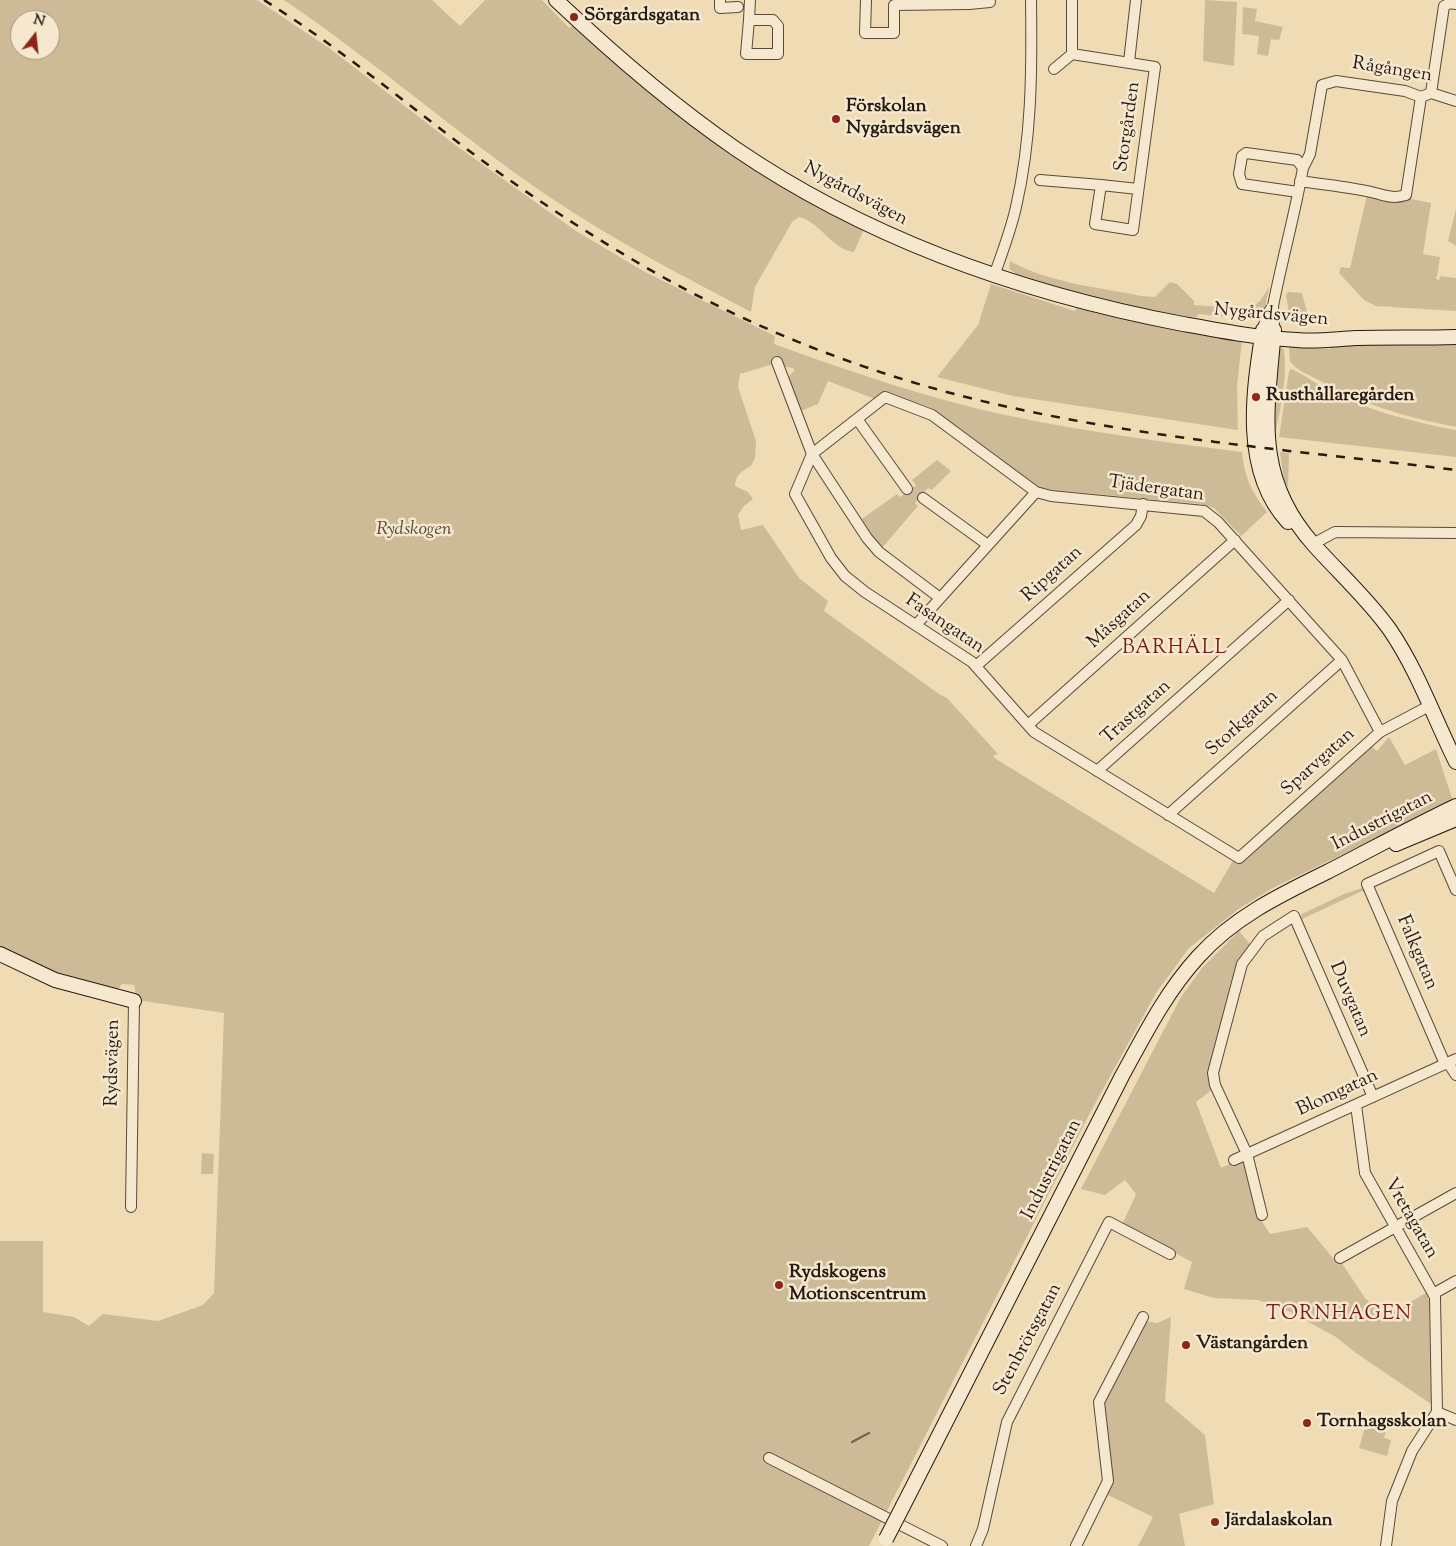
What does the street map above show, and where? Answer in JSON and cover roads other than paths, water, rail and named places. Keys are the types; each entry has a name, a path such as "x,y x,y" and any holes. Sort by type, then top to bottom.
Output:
{"street":[{"name":"Nygårdsvägen","path":"556,0 636,72 737,150 789,182 867,224 936,255 994,276 1085,303 1187,324 1202,323 1268,333 1353,338 1456,337"},
{"path":"720,0 720,8 738,7"},
{"path":"749,20 773,20 778,26 778,54 746,54 750,0"},
{"path":"866,0 865,33 894,33 893,2 990,2"},
{"path":"994,276 1016,208 1026,154 1032,68 1031,0"},
{"path":"1054,69 1072,54 1072,0"},
{"name":"Storgården","path":"1129,62 1136,0"},
{"path":"1300,181 1375,193 1387,197 1395,198 1406,195 1444,6 1450,3 1456,4"},
{"name":"Storgården","path":"1072,54 1155,67 1133,230 1095,224 1101,185"},
{"name":"Rågången","path":"1302,168 1310,154 1322,85 1336,81 1456,101"},
{"path":"1298,192 1242,184 1239,174 1242,156 1246,153 1297,160 1302,168 1298,192 1268,333 1266,426 1268,450 1278,488 1313,544 1388,628 1403,650 1431,705 1456,762"},
{"name":"Storgården","path":"1040,180 1138,189"},
{"path":"777,362 812,454 867,538 879,552 940,598"},
{"name":"Tjädergatan","path":"812,454 885,397 923,410 1036,492 1051,496 1204,511 1214,517 1342,660 1380,732"},
{"path":"857,419 907,489"},
{"name":"Fasangatan","path":"812,454 795,494 831,558 854,585 976,666 1034,732 1239,858"},
{"path":"916,626 1036,492"},
{"path":"923,498 988,546"},
{"name":"Ripgatan","path":"976,666 1136,525 1141,516 1143,504"},
{"path":"1313,544 1335,532 1456,533"},
{"name":"Måsgatan","path":"1028,725 1235,540"},
{"name":"Trastgatan","path":"1097,771 1289,600"},
{"name":"Storkgatan","path":"1168,815 1342,660"},
{"name":"Sparvgatan","path":"1239,858 1380,732 1431,705"},
{"name":"Industrigatan","path":"884,1542 1118,1084 1164,1000 1198,956 1236,922 1268,901 1456,806"},
{"name":"Industrigatan","path":"1328,871 1456,819"},
{"name":"Falkgatan","path":"1456,890 1439,851 1367,884 1456,1076"},
{"name":"Duvgatan","path":"1248,1154 1215,1085 1213,1068 1245,959 1262,936 1294,916 1373,1097"},
{"name":"Rydsvägen","path":"0,954 56,980 134,1001 131,1207"},
{"name":"Blomgatan","path":"1234,1160 1450,1062"},
{"name":"Vretagatan","path":"1356,1105 1365,1173 1394,1227 1434,1294 1437,1412"},
{"path":"1248,1154 1262,1215"},
{"path":"1340,1258 1456,1193"},
{"name":"Stenbrötsgatan","path":"976,1546 984,1529 1009,1416 1109,1222 1170,1254"},
{"path":"1434,1294 1456,1281"},
{"path":"1076,1546 1108,1481 1099,1402 1143,1317"},
{"path":"1386,1546 1392,1501 1412,1451 1437,1412 1456,1420"},
{"path":"769,1458 942,1546"}],"waterway":[{"path":"852,1442 869,1433"}],"railway":[{"path":"264,0 349,59 505,177 597,238 679,286 725,309 818,350 915,383 1013,408 1068,419 1178,437 1456,470"}],"place":[{"name":"Sörgårdsgatan","path":"574,17"},
{"name":"Förskolan Nygårdsvägen","path":"836,119"},
{"name":"Rusthållaregården","path":"1256,397"},
{"name":"Rydskogens Motionscentrum","path":"779,1285"},
{"name":"Västangården","path":"1186,1345"},
{"name":"Tornhagsskolan","path":"1307,1423"},
{"name":"Järdalaskolan","path":"1215,1522"}],"district":[{"name":"BARHÄLL","path":"1175,650"},
{"name":"TORNHAGEN","path":"1339,1316"}],"park label":[{"name":"Rydskogen","path":"414,531"}]}
